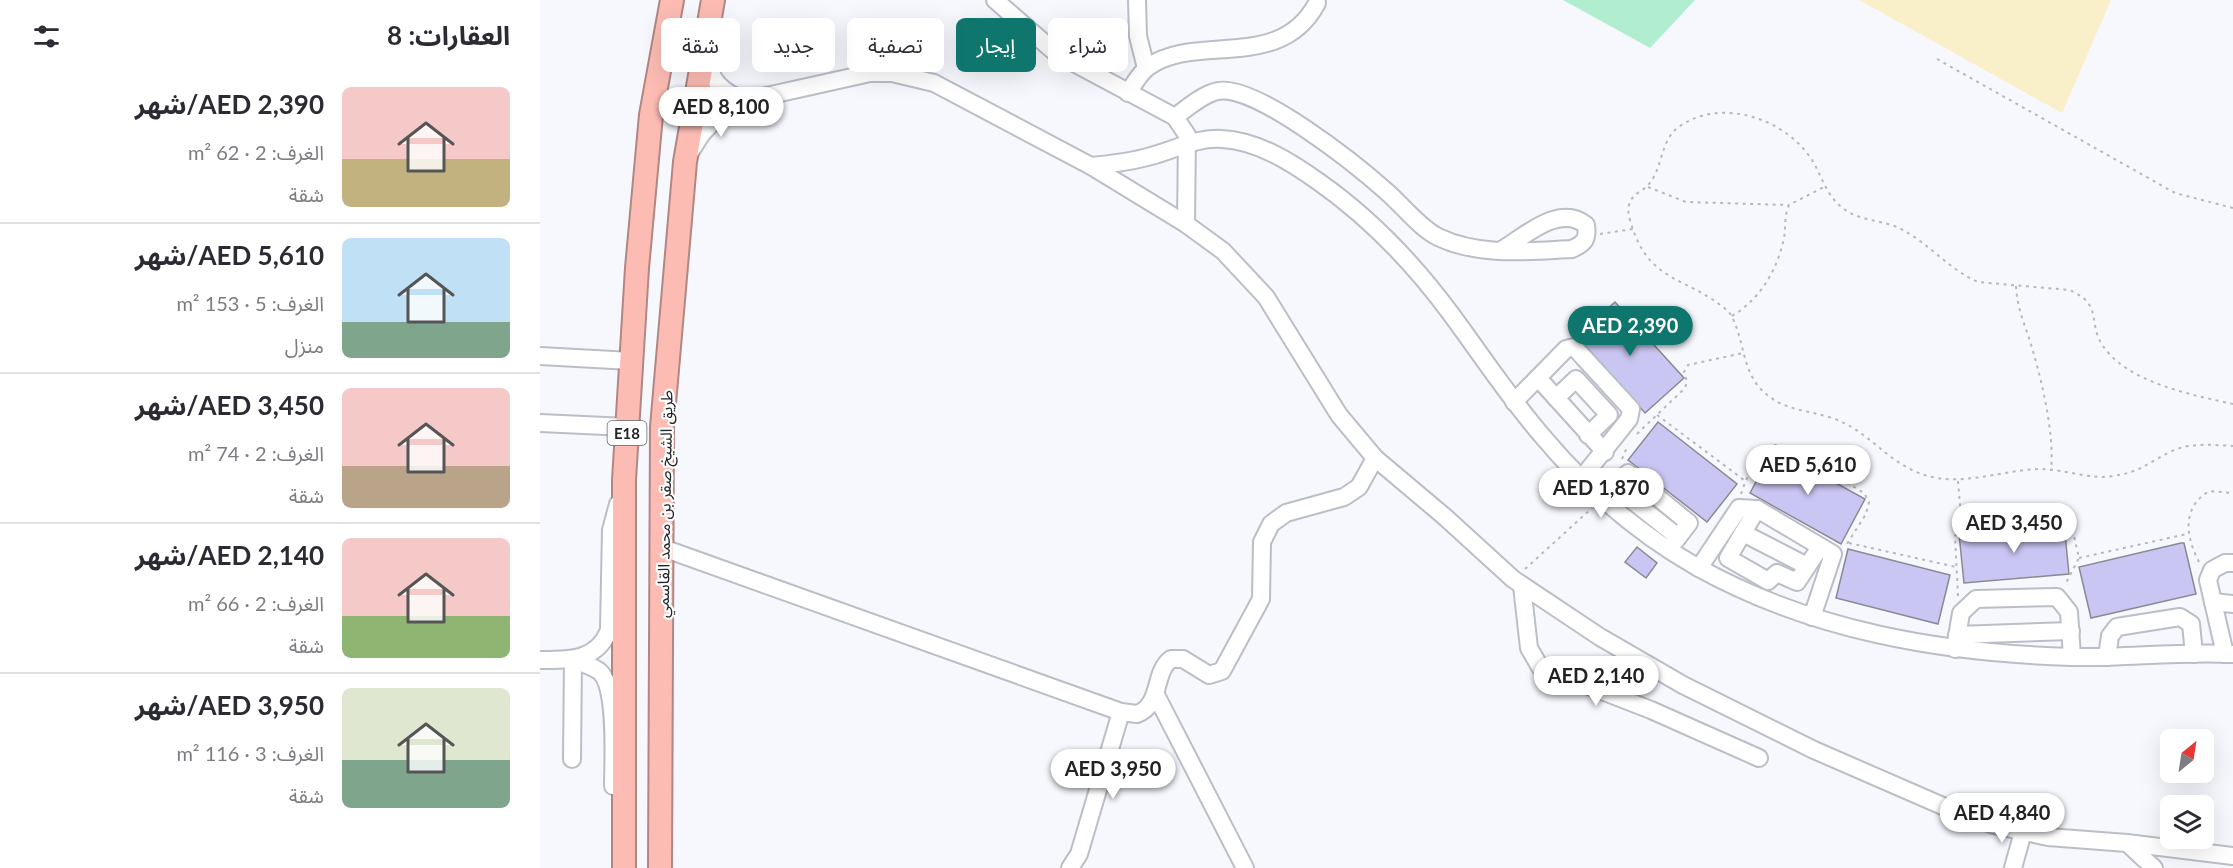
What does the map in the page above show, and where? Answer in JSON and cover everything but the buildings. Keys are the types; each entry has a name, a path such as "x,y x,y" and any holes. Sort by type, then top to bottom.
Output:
{"highway":[{"name":"E18","path":"624,868 624,480 651,115 672,0"},
{"name":"طريق الشيخ صقر بن محمد القاسمي","path":"710,18 713,0"},
{"name":"طريق الشيخ صقر بن محمد القاسمي","path":"660,868 662,427 685,162 701,72"}],"street":[{"path":"995,0 1021,26 1057,54 1175,117 1184,128 1186,144 1186,224"},
{"path":"1137,0 1138,36 1146,68"},
{"path":"1128,93 1146,68 1178,55 1251,46 1281,38 1306,20 1317,3"},
{"path":"710,72 725,92 744,101"},
{"path":"685,162 710,124 720,114 744,101 848,76 892,73 913,77 953,92 1091,166 1186,224 1223,251 1266,297 1339,415 1375,458 1518,583 1570,619 1683,685 1814,750 1945,807 2023,832 2083,842 2127,843 2233,856"},
{"path":"1175,117 1218,91 1252,99 1348,157 1435,236 1462,248 1500,251 1572,249 1583,244 1588,236 1586,225 1578,218 1566,216 1550,220 1500,251"},
{"path":"1091,166 1130,161 1186,144 1220,138 1252,145 1304,171 1343,200 1383,235 1413,267 1450,312 1514,402 1581,479 1609,493 1674,543 1698,568 1775,604 1812,617 1906,641 1956,642 2072,657 2229,654 2208,580 2212,570 2225,563 2233,563"},
{"path":"1514,402 1566,349 1574,347 1631,409 1629,418 1605,452 1581,479"},
{"path":"540,356 631,361"},
{"path":"1538,378 1605,452"},
{"path":"1556,398 1576,379 1609,415 1588,435"},
{"path":"540,423 627,427"},
{"path":"663,548 1131,715 1142,712 1155,695 1163,667 1171,659 1183,659 1209,675 1222,671 1261,599 1262,542 1271,524 1286,513 1344,496 1359,487 1375,458"},
{"path":"1609,493 1628,473 1689,523 1674,543"},
{"path":"573,660 596,649 604,642 609,630 611,530 624,480"},
{"path":"1698,568 1739,508 1757,509 1826,550"},
{"path":"1757,509 1728,558 1768,581 1777,573 1797,582 1807,566 1826,550"},
{"path":"1743,533 1807,566"},
{"path":"1812,617 1826,550"},
{"path":"1518,583 1529,648 1540,667 1651,710 1759,758"},
{"path":"1956,642 1961,613 1976,599 2057,597 2069,612 2072,657"},
{"path":"2213,602 2233,604"},
{"path":"2107,657 2110,636 2117,627 2180,617 2191,624 2194,654"},
{"path":"1956,642 2071,631"},
{"path":"540,660 573,660 600,672 611,698 618,868"},
{"path":"572,759 573,660"},
{"path":"1155,695 1245,868"},
{"path":"1070,868 1079,854 1121,712"},
{"path":"2013,868 2023,832"},
{"path":"2127,843 2154,868"}],"path":[{"path":"1937,59 2175,193 2233,208"},
{"path":"2233,404 2174,391 2133,372 2103,346 2094,312 2080,294 2069,290 1978,282 1964,276 1917,238 1898,227 1862,218 1844,209 1824,187 1811,159 1782,131 1750,115 1735,113 1705,115 1679,126 1668,140 1649,188 1632,198 1627,210 1640,249 1652,264 1721,304 1734,316 1743,353 1758,386 1776,402 1798,412 1832,418 1864,433 1910,469 1933,478 1958,481 2051,468 2111,477 2144,469 2172,451 2198,445 2233,446"},
{"path":"1734,316 1753,302 1776,263 1789,206 1794,200 1824,187"},
{"path":"1649,188 1674,199 1789,206"},
{"path":"1588,236 1632,229"},
{"path":"2016,286 2019,312 2028,334 2052,449 2051,468"},
{"path":"1636,435 1685,388 1687,382 1684,372 1688,365 1743,353"},
{"path":"1657,415 1745,480"},
{"path":"1628,473 1622,459 1629,441"},
{"path":"1739,508 1745,480 1765,450 1775,445 1795,451 1864,493 1869,502 1849,543 1841,551 1826,550"},
{"path":"1958,481 1962,528"},
{"path":"2208,580 2187,534 2194,503 2209,491 2233,493"},
{"path":"1518,583 1609,493"},
{"path":"1961,613 1955,536 1962,528 1976,523 2066,522 2073,528 2079,558 2057,597"},
{"path":"2079,558 2187,534"},
{"path":"1849,543 1956,567"}],"green space":[{"path":"1563,0 1695,0 1650,48"}],"sand":[{"path":"1859,0 2111,0 2062,113"}]}
